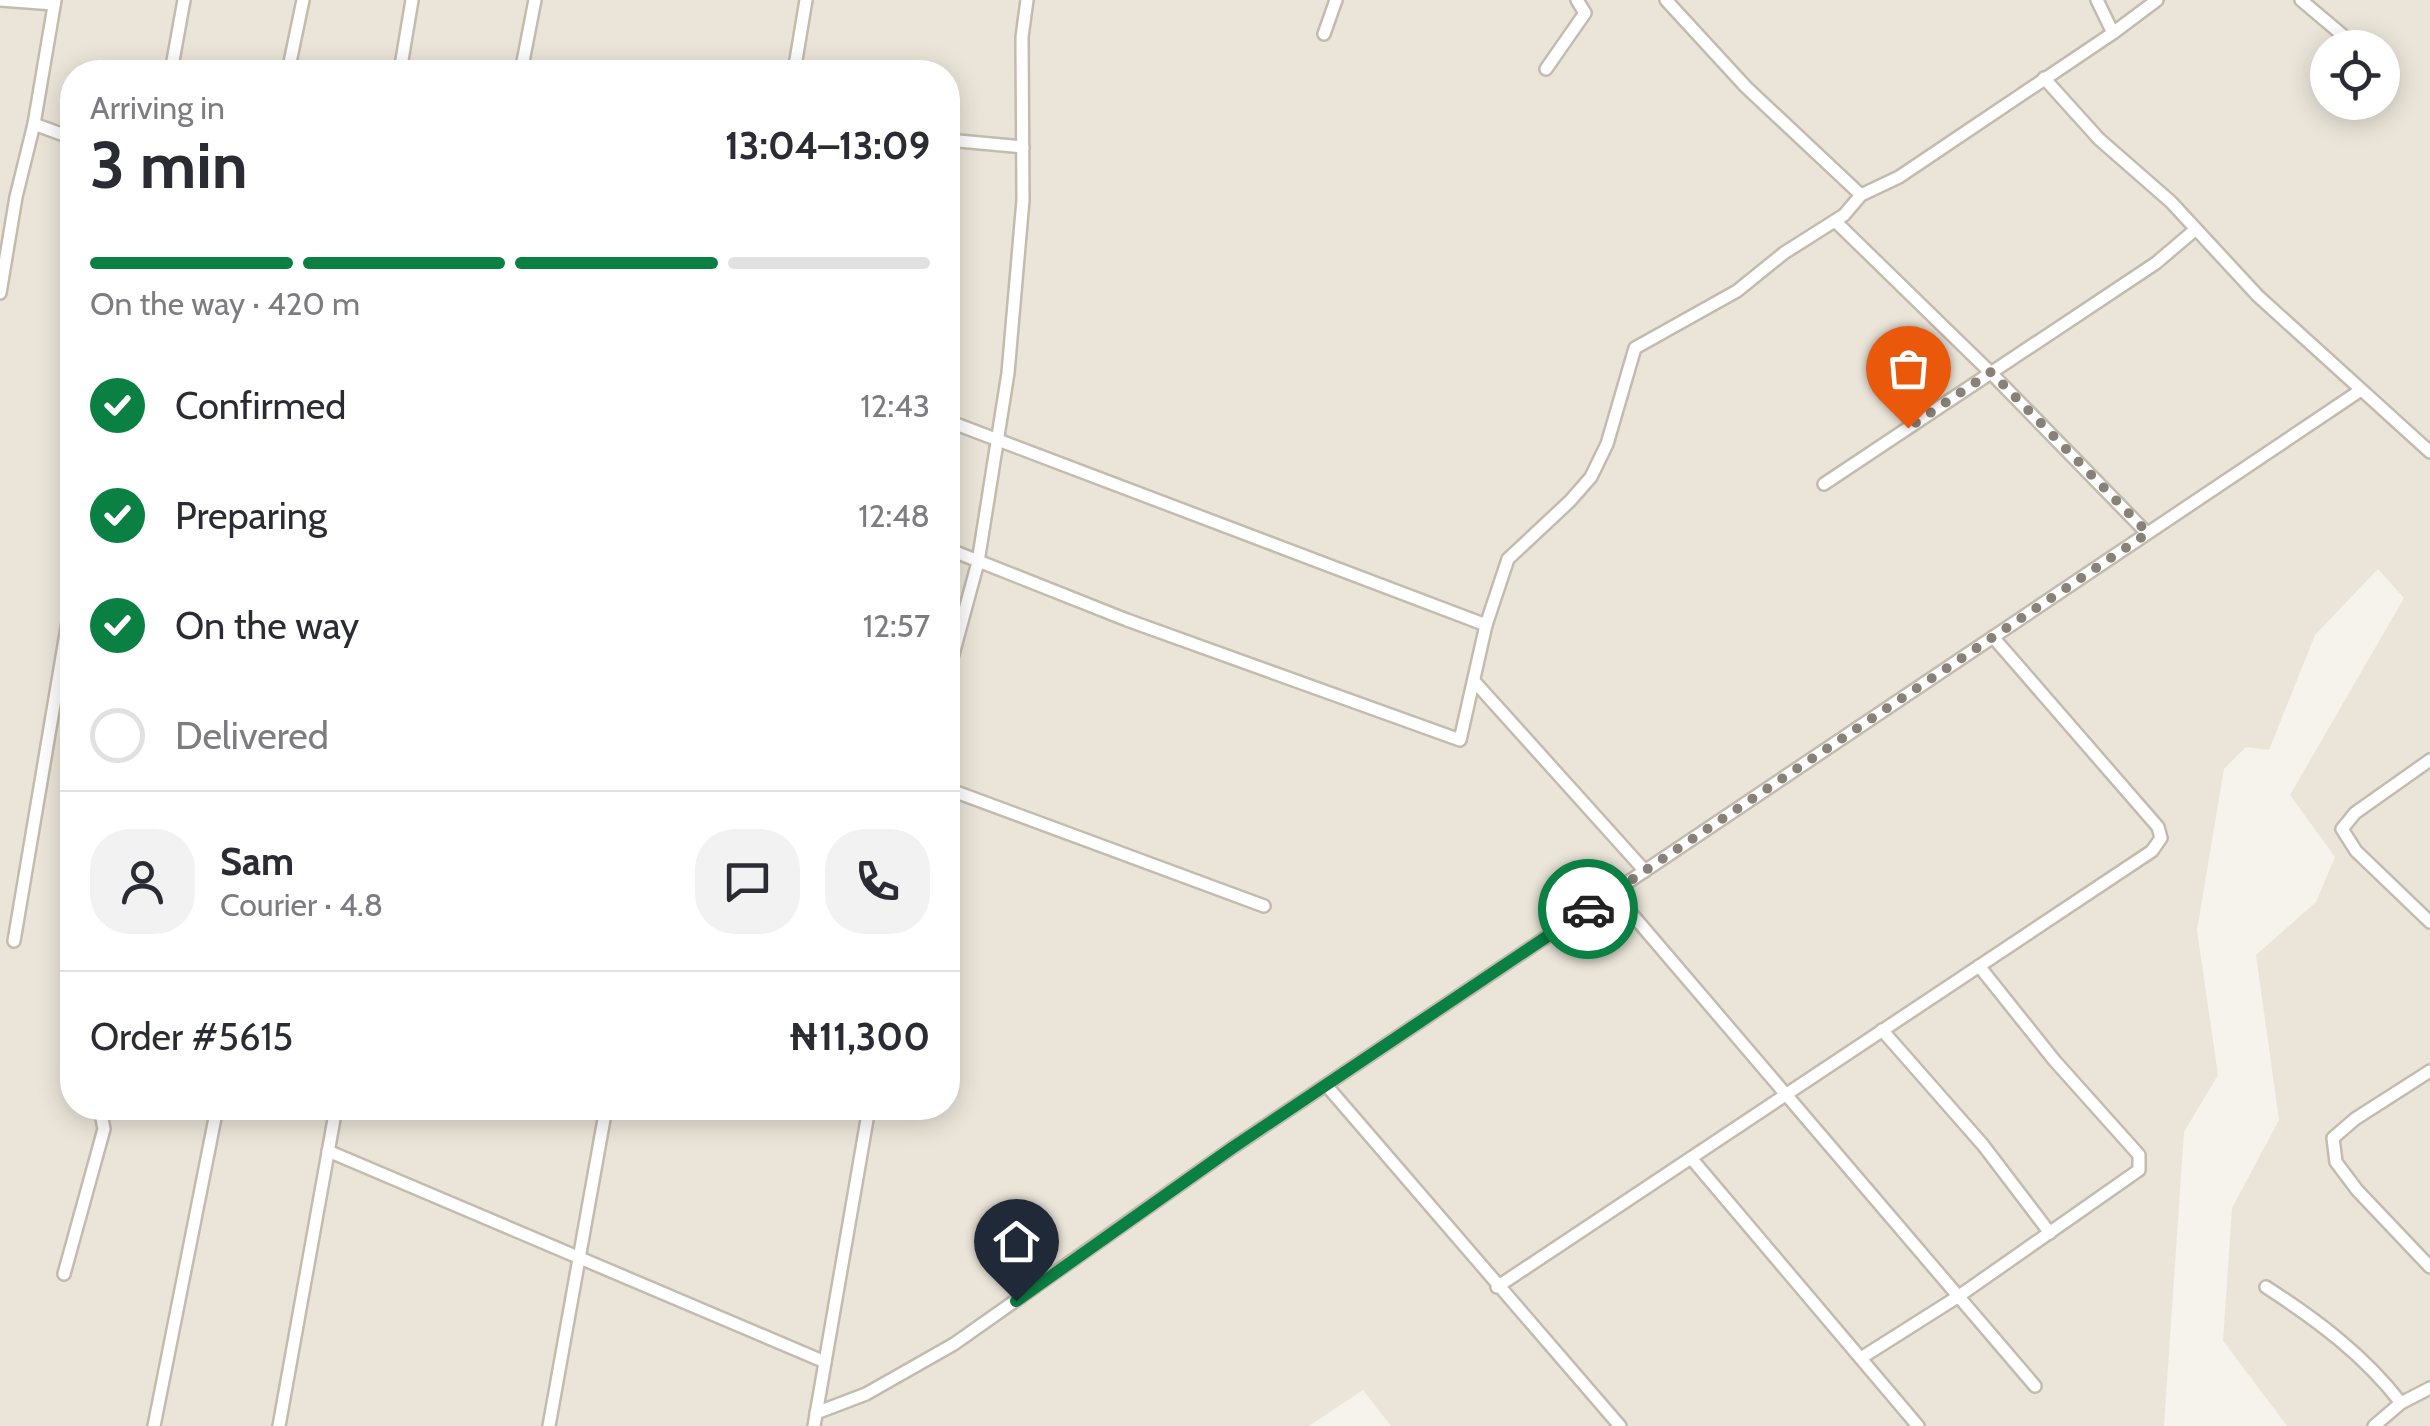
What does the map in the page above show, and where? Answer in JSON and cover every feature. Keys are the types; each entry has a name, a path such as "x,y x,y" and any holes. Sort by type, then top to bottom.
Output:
{"street":[{"path":"0,0 54,2 0,293"},
{"path":"173,60 184,0"},
{"path":"290,60 303,0"},
{"path":"402,60 412,0"},
{"path":"523,60 535,0"},
{"path":"796,60 806,0"},
{"path":"960,629 978,562 1008,373 1023,200 1022,37 1027,0"},
{"path":"1324,34 1336,0"},
{"path":"1546,69 1584,13 1577,0"},
{"path":"1666,0 1746,87 1862,195"},
{"path":"960,554 1126,620 1460,740 1486,625 1508,559 1570,501 1590,476 1607,444 1635,348 1737,291 1784,253 1835,221 1862,195 1899,177 2157,0"},
{"path":"2301,0 2337,30"},
{"path":"2102,3 2113,33"},
{"path":"2044,78 2099,139 2171,202 2258,296 2430,452"},
{"path":"34,124 60,134"},
{"path":"960,141 1023,147"},
{"path":"1835,221 1991,372 2148,533"},
{"path":"1824,484 2156,263 2196,229"},
{"path":"815,1420 954,1344 1326,1085 2360,390"},
{"path":"960,426 1486,625"},
{"path":"1497,1286 2152,851 2161,838 2158,827 1993,637"},
{"path":"14,941 60,669"},
{"path":"1474,681 1644,871"},
{"path":"2430,760 2355,813 2342,829 2356,851 2430,922"},
{"path":"960,793 1264,906"},
{"path":"1613,892 2035,1386"},
{"path":"1861,1358 1959,1296 2139,1170 2139,1155 2054,1060 1980,966"},
{"path":"1882,1030 1983,1144 2050,1233"},
{"path":"2430,1070 2333,1138 2336,1162 2357,1190 2430,1267"},
{"path":"1326,1085 1620,1426"},
{"path":"64,1274 104,1129 102,1120"},
{"path":"154,1426 215,1120"},
{"path":"280,1426 334,1120"},
{"path":"550,1426 604,1120"},
{"path":"815,1420 867,1120"},
{"path":"328,1151 825,1362"},
{"path":"1691,1158 1918,1426"},
{"path":"2266,1287 2313,1318 2377,1372 2402,1403"},
{"path":"2374,1426 2402,1403 2430,1388"}],"shaded area":[{"path":"0,0 2430,0 2430,1426 2287,1426 2223,1341 2232,1208 2279,1120 2256,955 2316,902 2335,857 2290,795 2404,598 2378,569 2315,635 2269,750 2246,747 2224,769 2197,930 2218,1075 2184,1132 2164,1426 1391,1426 1363,1390 1309,1426 0,1426"}],"way so far":[{"path":"1588,909 2148,533 1991,372 1908,428"}],"route":[{"path":"1016,1301 1232,1148 1588,909"}]}
